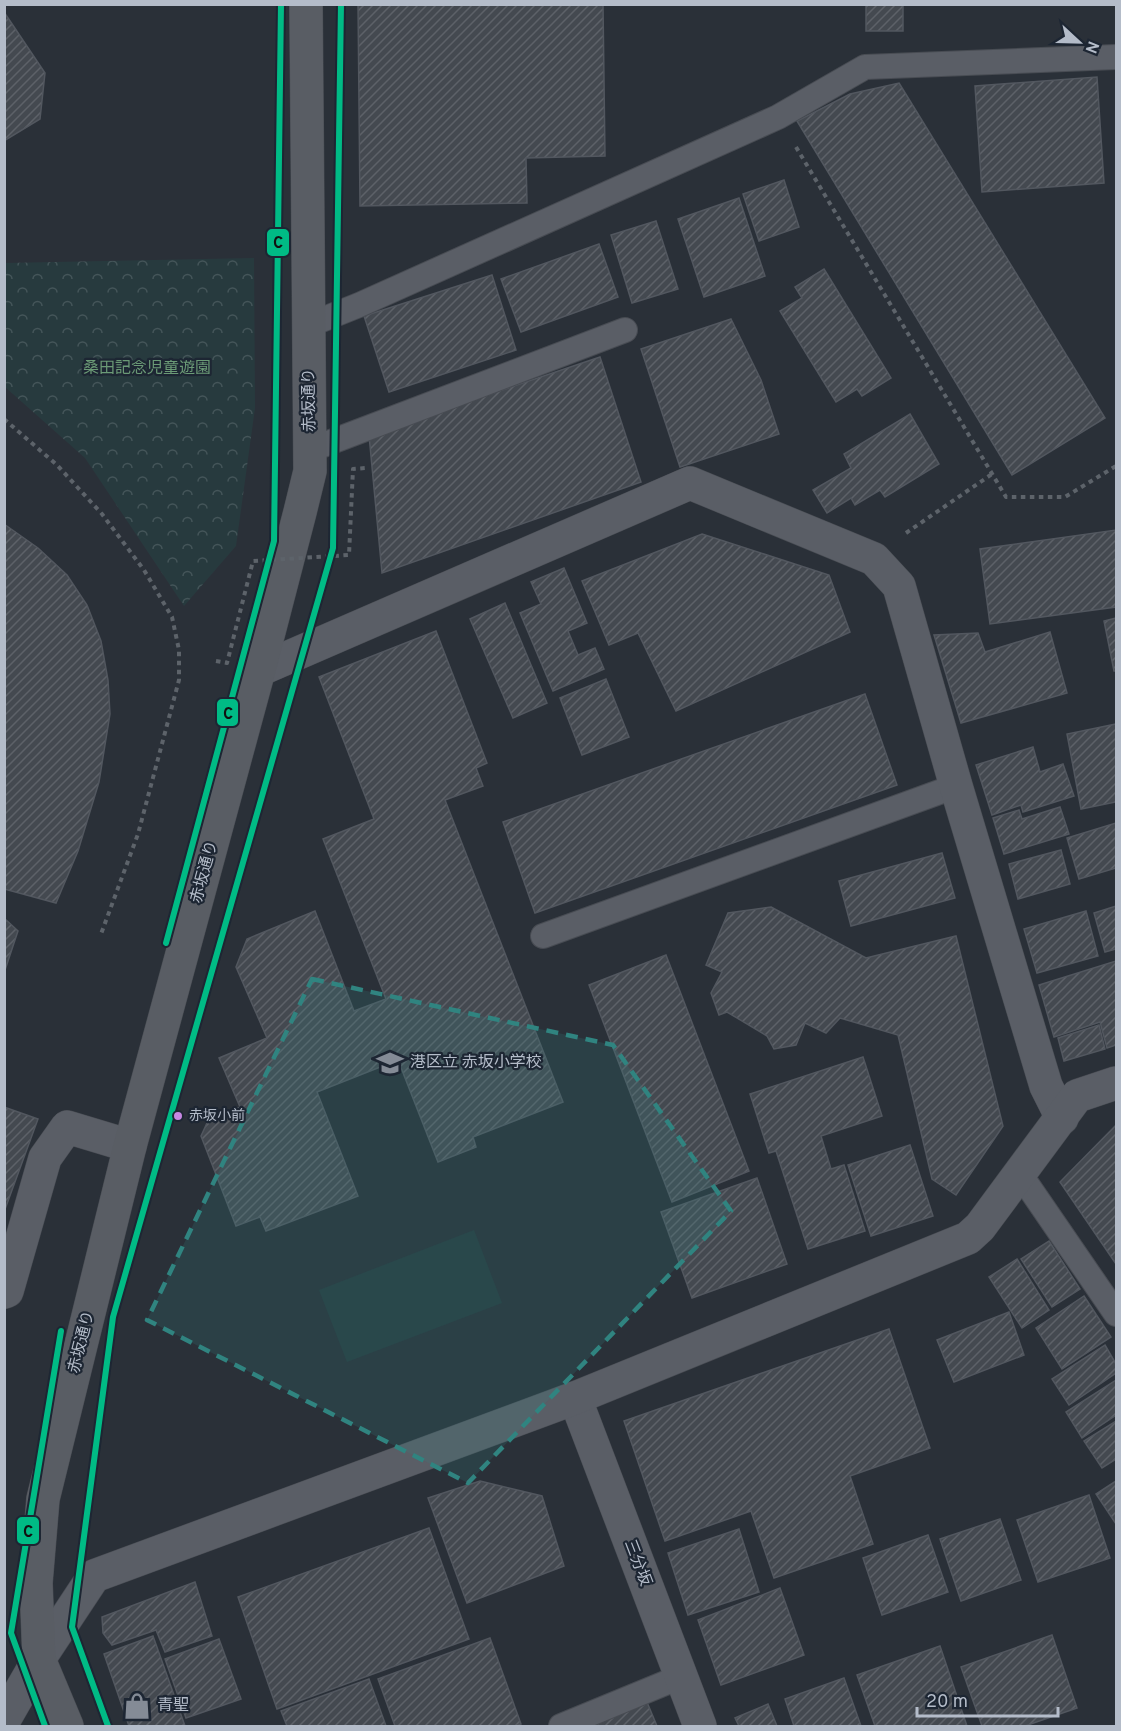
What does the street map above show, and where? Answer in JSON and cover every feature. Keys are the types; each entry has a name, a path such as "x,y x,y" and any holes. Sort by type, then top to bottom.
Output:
{"main road":[{"name":"赤坂通り","path":"67,1726 39,1659 36,1583 43,1499 130,1146 259,670 310,471 306,4"}],"street":[{"path":"259,670 690,483 871,557 899,586 1046,1086 1062,1118"},
{"path":"4,1720 39,1659 94,1576 575,1398 968,1238 980,1227 1077,1096 1116,1083"},
{"path":"4,1292 7,1291 45,1158 67,1127 130,1146"},
{"name":"三分坂","path":"575,1398 700,1726"}],"lane":[{"path":"309,325 359,305 778,117 866,67 1116,57"},
{"path":"310,450 625,330"},
{"path":"543,936 956,786"},
{"path":"1020,1174 1116,1314"},
{"path":"561,1726 680,1677"}],"path":[{"path":"778,117 1006,497 1065,497 1116,466"},
{"path":"4,419 57,465 102,514 144,570 172,617 179,650 179,680 138,834 100,934"},
{"path":"216,661 227,663 253,561 349,555 353,469 366,468"},
{"path":"871,557 992,474"}],"highlighted area":[{"path":"312,979 613,1045 731,1211 468,1483 147,1320"}],"green space":[{"name":"桑田記念児童遊園","path":"254,258 255,408 236,546 184,606 85,458 5,387 5,263"},
{"path":"474,1230 502,1303 347,1362 319,1290"}],"building":[{"path":"358,4 603,4 605,156 526,158 527,203 360,206"},
{"path":"866,4 903,4 903,31 866,31"},
{"path":"4,12 45,73 40,119 4,141"},
{"path":"1097,77 1104,183 982,192 975,86"},
{"path":"899,83 1105,418 1012,475 797,121 850,94"},
{"path":"784,180 799,227 759,241 743,194"},
{"path":"739,198 765,276 704,297 678,219"},
{"path":"656,221 678,289 632,303 611,235"},
{"path":"599,244 618,297 521,332 501,279"},
{"path":"824,269 891,378 862,396 857,389 836,402 780,311 802,298 795,287"},
{"path":"492,275 516,350 389,392 364,316"},
{"path":"731,319 761,380 779,434 680,467 641,349"},
{"path":"600,357 641,482 382,573 369,435"},
{"path":"910,414 939,464 885,497 880,490 855,505 851,498 827,513 813,490 851,468 844,454"},
{"path":"4,524 38,548 67,575 87,605 101,641 108,680 110,714 99,782 78,851 56,903 4,889"},
{"path":"1116,530 1116,607 990,624 980,549"},
{"path":"702,534 829,575 850,632 676,711 638,633 609,645 582,581"},
{"path":"564,568 587,623 568,631 578,655 595,648 604,669 553,691 520,613 541,604 531,582"},
{"path":"505,603 547,703 513,718 470,619"},
{"path":"1116,618 1116,671 1114,671 1104,621"},
{"path":"436,631 487,763 476,768 483,786 445,800 563,1102 473,1137 476,1147 438,1162 398,1060 317,1092 358,1196 266,1231 260,1217 236,1226 201,1136 207,1123 240,1107 219,1058 267,1038 236,967 247,939 315,911 354,1011 386,999 323,839 374,819 319,677"},
{"path":"1050,632 1067,693 961,723 934,635 978,633 985,652"},
{"path":"606,679 629,737 582,755 560,698"},
{"path":"865,694 897,785 535,913 503,822"},
{"path":"1116,724 1116,802 1081,809 1067,734"},
{"path":"1033,747 1040,772 1063,764 1074,796 1023,812 1021,805 992,815 976,765"},
{"path":"1060,807 1069,834 1004,854 993,818 1019,810 1022,819"},
{"path":"1116,823 1116,868 1079,879 1067,838"},
{"path":"1061,850 1070,884 1018,899 1009,864"},
{"path":"942,853 955,898 851,926 839,881"},
{"path":"1116,906 1116,949 1105,952 1094,913"},
{"path":"771,907 866,958 956,936 1003,1126 956,1195 932,1179 898,1035 840,1018 826,1033 805,1023 796,1045 774,1049 767,1036 727,1012 719,1015 711,993 722,972 706,965 728,913"},
{"path":"1086,911 1098,956 1037,973 1024,929"},
{"path":"4,918 18,931 4,973"},
{"path":"666,955 749,1171 672,1202 589,985"},
{"path":"1116,961 1116,1045 1107,1048 1100,1022 1054,1037 1039,985"},
{"path":"1099,1025 1105,1049 1064,1061 1058,1038"},
{"path":"863,1057 882,1116 821,1136 831,1169 844,1165 865,1231 808,1249 776,1151 769,1153 750,1094"},
{"path":"4,1107 38,1119 4,1212"},
{"path":"1116,1125 1116,1264 1060,1182"},
{"path":"910,1145 933,1216 871,1236 848,1165"},
{"path":"757,1178 787,1264 692,1298 661,1212"},
{"path":"1049,1241 1080,1289 1052,1307 1021,1259"},
{"path":"1017,1259 1049,1310 1022,1328 989,1277"},
{"path":"1084,1296 1111,1337 1062,1369 1036,1328"},
{"path":"1009,1312 1024,1355 954,1382 937,1340"},
{"path":"889,1329 930,1448 850,1476 873,1544 774,1578 751,1511 665,1541 624,1421"},
{"path":"1105,1345 1116,1364 1116,1373 1069,1405 1052,1379"},
{"path":"1116,1380 1116,1415 1082,1438 1066,1412"},
{"path":"1116,1421 1116,1459 1102,1468 1084,1441"},
{"path":"480,1481 542,1496 564,1566 467,1603 428,1498"},
{"path":"1116,1481 1116,1524 1096,1494"},
{"path":"1089,1495 1110,1558 1038,1582 1017,1520"},
{"path":"1000,1519 1021,1580 961,1601 940,1539"},
{"path":"429,1528 469,1639 277,1709 238,1597"},
{"path":"739,1529 759,1592 688,1615 668,1553"},
{"path":"928,1535 948,1592 882,1615 863,1558"},
{"path":"195,1582 212,1636 165,1652 156,1630 112,1645 103,1633 102,1617"},
{"path":"780,1588 804,1655 721,1685 698,1620"},
{"path":"1052,1635 1077,1708 1025,1726 982,1726 961,1667"},
{"path":"153,1636 185,1726 129,1726 104,1654"},
{"path":"490,1638 521,1724 515,1726 395,1726 378,1679"},
{"path":"219,1639 241,1699 186,1718 165,1659"},
{"path":"940,1646 967,1726 875,1726 857,1675"},
{"path":"844,1678 861,1726 794,1726 785,1699"},
{"path":"369,1679 386,1726 287,1726 281,1711"},
{"path":"644,1695 657,1726 588,1726"},
{"path":"768,1704 777,1726 739,1726 735,1718"}],"transit line":[{"name":"C","path":"166,943 274,541 281,4"},
{"name":"C","path":"108,1726 72,1627 113,1317 333,548 341,4"},
{"name":"C","path":"45,1726 11,1633 61,1331"}],"place":[{"name":"港区立 赤坂小学校","path":"390,1063"},
{"name":"赤坂小前","path":"178,1116"},
{"name":"青聖","path":"137,1706"}]}
